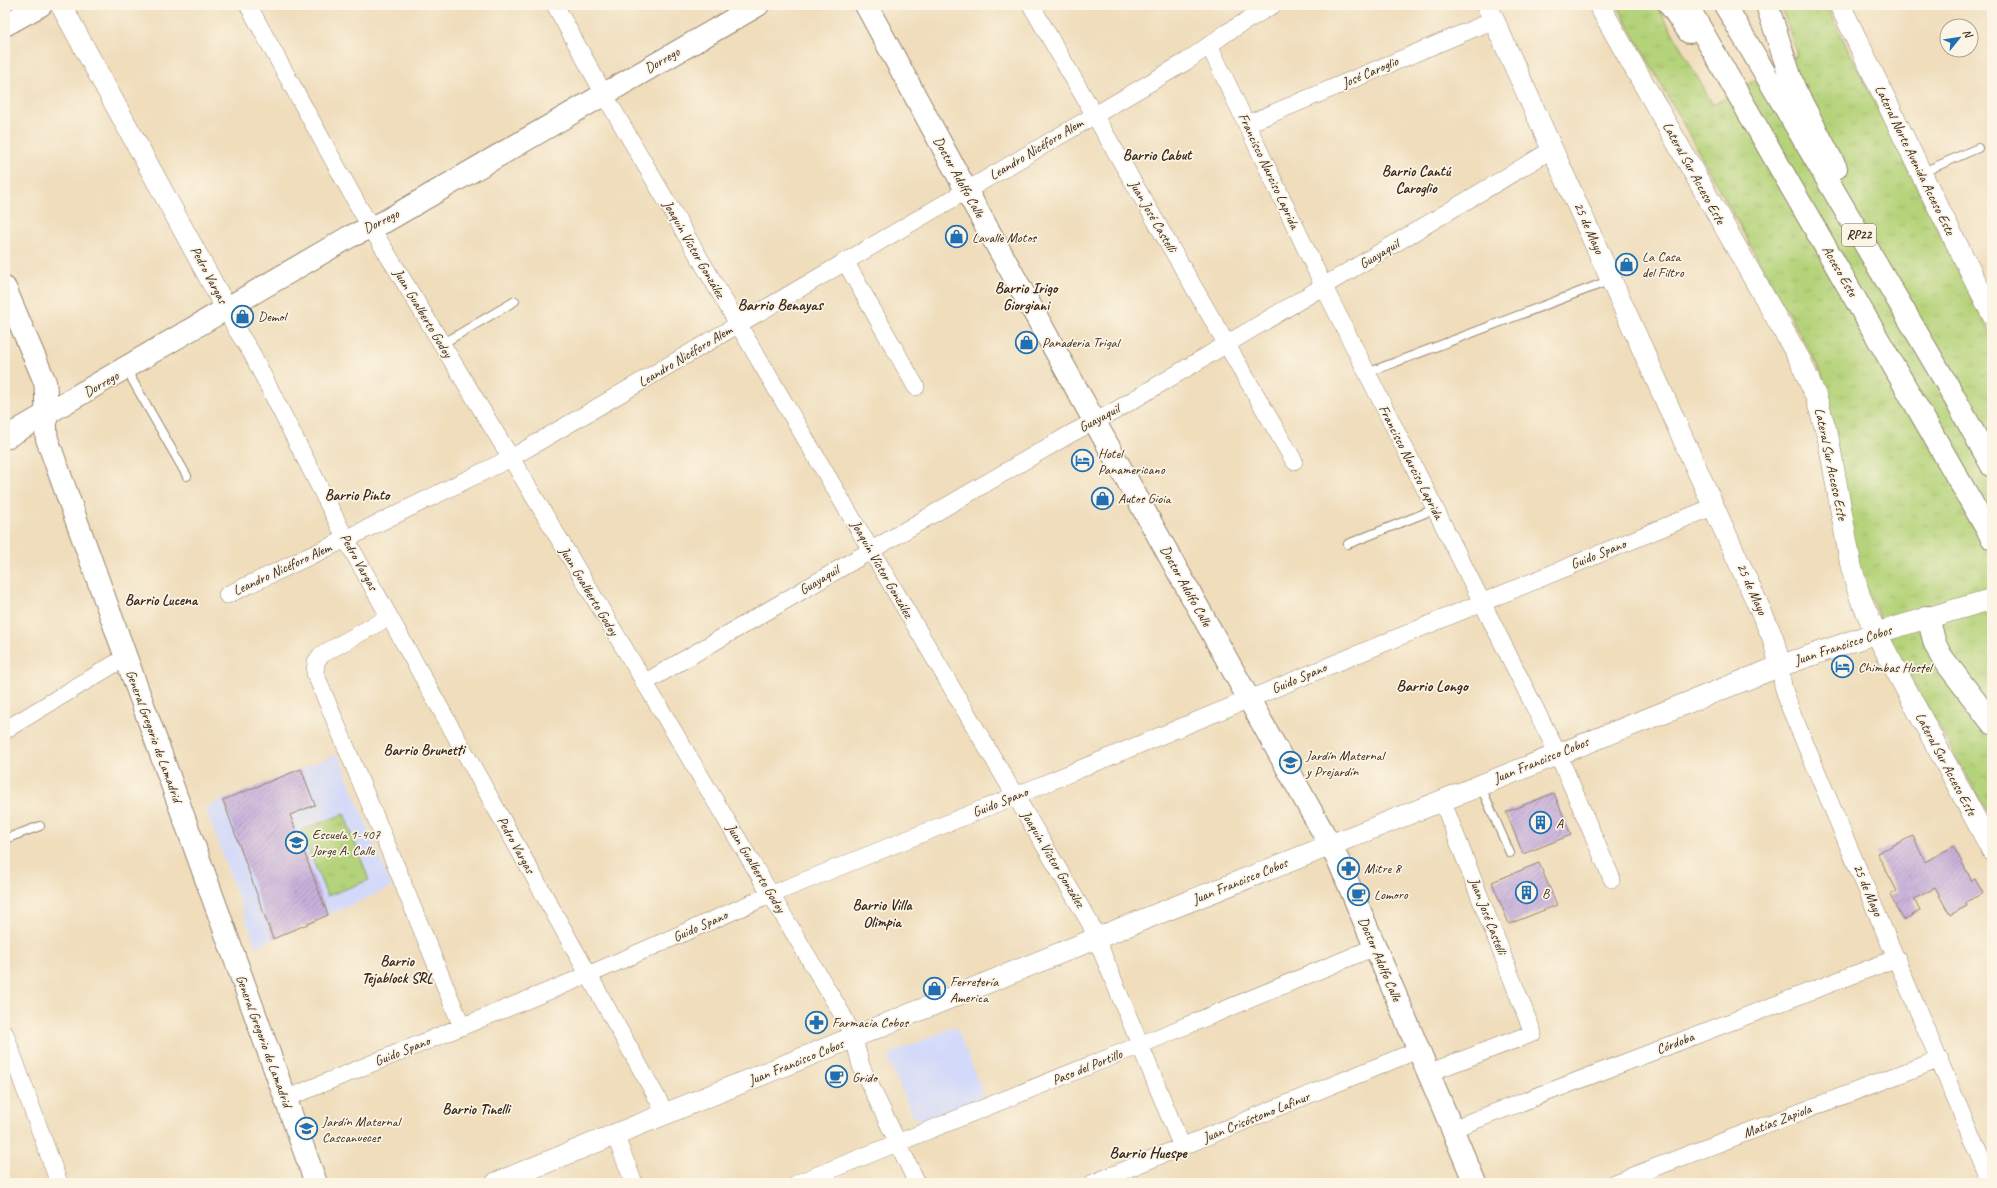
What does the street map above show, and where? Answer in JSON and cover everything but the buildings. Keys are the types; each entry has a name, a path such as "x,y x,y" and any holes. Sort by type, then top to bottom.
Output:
{"main road":[{"path":"5,25 41,5"},
{"name":"Dorrego","path":"5,438 228,310 349,237 384,222 758,5"},
{"name":"Doctor Adolfo Calle","path":"866,5 966,190 1330,845 1475,1183"},
{"path":"1670,5 1767,143"},
{"name":"Acceso Este","path":"1688,5 1725,73 1767,143 1992,538"},
{"name":"RP22","path":"1725,5 1948,386 1992,466"},
{"path":"1767,5 1794,88 1948,386"},
{"name":"General Gregorio de Lamadrid","path":"5,288 45,382 48,397 45,426 47,439 316,1183"},
{"path":"1928,617 1935,644 1941,656 1992,723"}],"street":[{"name":"Pedro Vargas","path":"61,5 228,310 236,329 255,359 346,539 666,1114"},
{"name":"Juan Gualberto Godoy","path":"248,5 371,228 511,458 644,683 772,894 842,1014 854,1038 861,1066 917,1183"},
{"name":"Joaquín Víctor González","path":"555,5 604,94 738,324 1082,908 1097,938 1182,1147"},
{"name":"Juan José Castelli","path":"1031,5 1294,461"},
{"name":"Leandro Nicéforo Alem","path":"227,595 346,539 511,458 1190,58 1226,32 1273,5"},
{"name":"Lateral Sur Acceso Este","path":"1598,5 1802,366 1816,397 1828,437 1851,566 1860,597 1876,633 1992,850"},
{"name":"Lateral Norte Avenida Acceso Este","path":"1840,5 1921,173 1992,314"},
{"name":"José Caroglio","path":"1247,124 1490,12"},
{"name":"25 de Mayo","path":"1490,12 1773,638 1783,686 1790,708 1940,1059 1991,1183"},
{"name":"Francisco Narciso Laprida","path":"1210,45 1324,287 1558,754 1612,879"},
{"name":"Guayaquil","path":"644,683 1072,432 1095,422 1324,287 1552,149"},
{"path":"844,261 916,387"},
{"name":"Guido Spano","path":"285,1099 588,975 772,894 1015,796 1714,506"},
{"name":"Juan Francisco Cobos","path":"496,1183 1097,938 1780,666 1876,633 1992,598"},
{"path":"389,617 322,655 316,662 315,673 462,1027"},
{"path":"5,730 126,657"},
{"name":"Juan José Castelli","path":"1428,1072 1533,1033 1442,800"},
{"name":"Paso del Portillo","path":"798,1183 1140,1045 1375,947"},
{"name":"Córdoba","path":"1452,1129 1897,958"},
{"path":"5,1034 59,1183"},
{"name":"Juan Crisóstomo Lafinur","path":"1093,1183 1418,1050"},
{"name":"Matías Zapiola","path":"1614,1183 1940,1059"},
{"path":"615,1135 634,1183"}],"lane":[{"path":"1921,173 1978,148"},
{"path":"1367,373 1612,279"},
{"path":"442,344 515,301"},
{"path":"126,369 186,476"},
{"path":"1348,544 1435,509"},
{"path":"1480,785 1510,853"},
{"path":"5,839 40,826"}],"shaded area":[{"name":"Escuela 1-407 Jorge A. Calle","path":"338,754 392,887 256,947 205,807"},
{"path":"956,1026 984,1095 924,1121 914,1118 888,1061 892,1053"}],"green space":[{"path":"1617,5 1657,5 1713,105 1797,55 1781,5 1826,5 1992,338 1992,820 1887,636 1856,562 1822,374"},
{"path":"344,814 369,880 327,896 301,830"}],"place":[{"name":"Lavalle Motos","path":"956,237"},
{"name":"La Casa del Filtro","path":"1626,264"},
{"name":"Demol","path":"243,316"},
{"name":"Panaderia Trigal","path":"1027,342"},
{"name":"Hotel Panamericano","path":"1083,461"},
{"name":"Autos Gioia","path":"1103,498"},
{"name":"Chimbas Hostel","path":"1842,667"},
{"name":"Jardín Maternal y Prejardín","path":"1290,763"},
{"name":"A","path":"1541,823"},
{"name":"Escuela 1-407 Jorge A. Calle","path":"296,842"},
{"name":"Mitre 8","path":"1348,868"},
{"name":"B","path":"1527,893"},
{"name":"Lomoro","path":"1359,894"},
{"name":"Ferretería America","path":"935,989"},
{"name":"Farmacia Cobos","path":"816,1022"},
{"name":"Grido","path":"837,1077"},
{"name":"Jardín Maternal Cascanueces","path":"307,1129"}],"district":[{"name":"Barrio Cabut","path":"1157,155"},
{"name":"Barrio Cantú Caroglio","path":"1416,180"},
{"name":"Barrio Irigo Giorgiani","path":"1026,296"},
{"name":"Barrio Benayas","path":"780,305"},
{"name":"Barrio Pinto","path":"357,495"},
{"name":"Barrio Lucena","path":"161,600"},
{"name":"Barrio Longo","path":"1432,686"},
{"name":"Barrio Brunetti","path":"424,750"},
{"name":"Barrio Villa Olimpia","path":"882,914"},
{"name":"Barrio Tejablock SRL","path":"397,970"},
{"name":"Barrio Tinelli","path":"476,1109"},
{"name":"Barrio Huespe","path":"1148,1153"}]}
